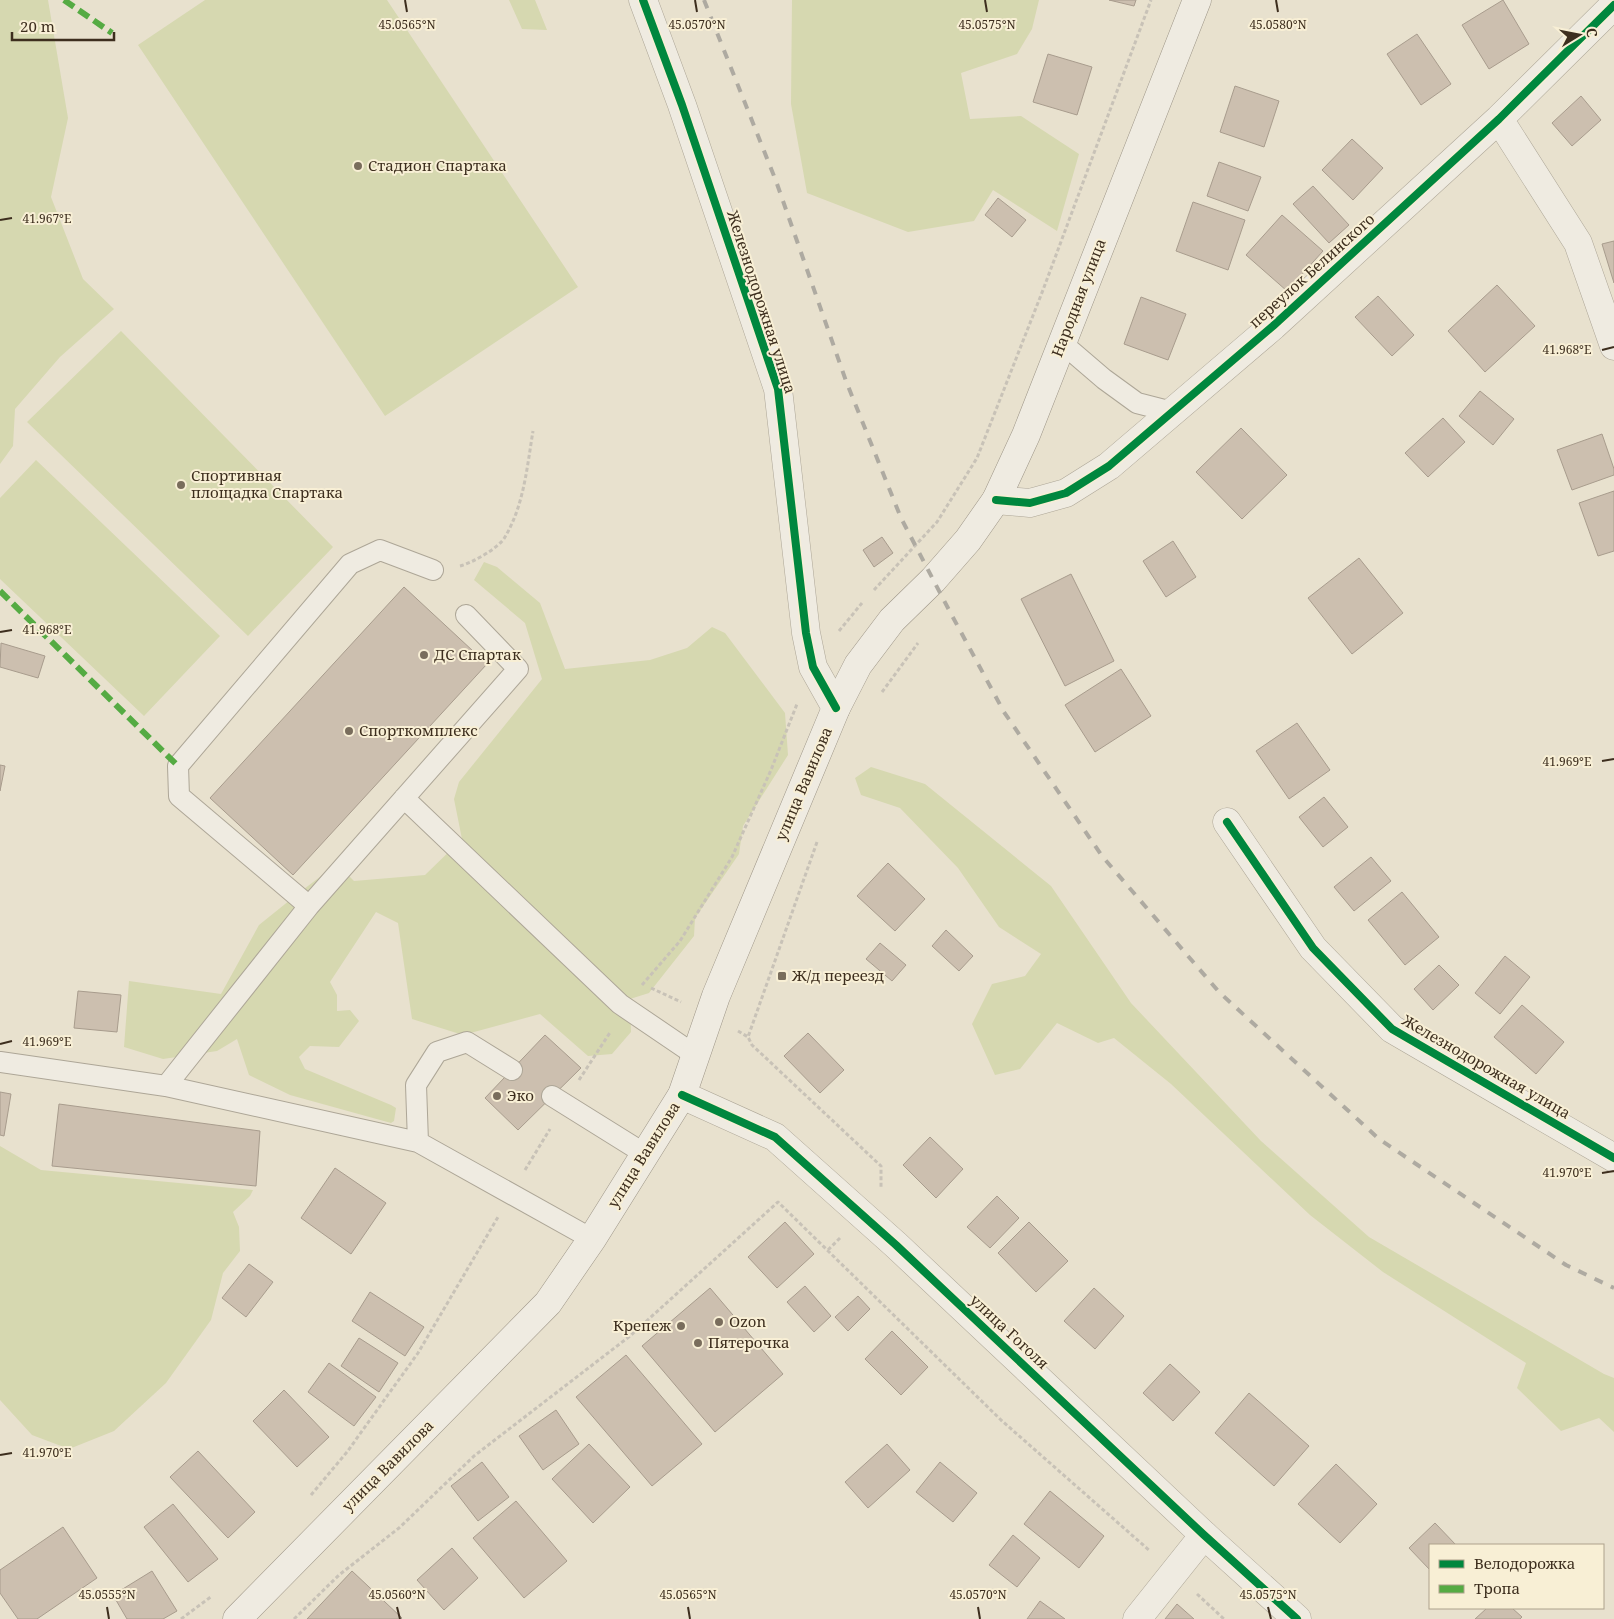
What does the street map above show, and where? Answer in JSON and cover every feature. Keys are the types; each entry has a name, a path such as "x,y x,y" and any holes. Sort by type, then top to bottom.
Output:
{"street":[{"name":"Железнодорожная улица","path":"643,0 685,114 778,389 806,633 813,667 836,708"},
{"name":"Народная улица","path":"933,580 968,540 996,500 1026,435 1196,0"},
{"name":"переулок Белинского","path":"996,500 1030,503 1066,493 1109,466 1273,326 1498,119 1614,5"},
{"path":"1498,119 1578,244 1614,346"},
{"name":"улица Вавилова","path":"238,1618 548,1303 592,1239 682,1095 708,1015 836,708 858,665 892,620 933,580"},
{"name":"Железнодорожная улица","path":"1227,822 1313,948 1392,1029 1614,1158"},
{"name":"улица Гоголя","path":"682,1095 775,1137 896,1245 1204,1535 1297,1619"},
{"path":"1137,1619 1204,1535"}],"lane":[{"path":"1062,343 1104,379 1138,403 1172,412"},
{"path":"309,906 178,796 178,766 350,564 380,550 433,570"},
{"path":"166,1086 309,906 518,670 466,615"},
{"path":"404,798 620,1004 695,1055"},
{"path":"418,1142 416,1085 437,1052 467,1042 512,1070"},
{"path":"0,1062 166,1086 418,1142 592,1239"},
{"path":"559,1100 645,1154"}],"path":[{"path":"872,592 937,522 977,458 1043,290 1151,0"},
{"path":"433,570 462,566 488,552 505,538 522,496 533,432"},
{"path":"311,1496 347,1452 418,1354 490,1232 559,1100 582,1075 642,985 680,941 732,857 771,770 813,667 847,620 866,599"},
{"path":"881,693 921,638"},
{"path":"748,1037 820,835"},
{"path":"642,985 708,1015 748,1037 752,1045 881,1166 881,1192"},
{"path":"294,1619 339,1575 399,1528 474,1456 630,1336 778,1202 1002,1420 1174,1572 1224,1619"},
{"path":"181,1619 218,1591"}],"green space":[{"path":"0,0 48,0 68,118 51,197 83,279 114,309 60,357 15,409 13,446 0,464"},
{"name":"Стадион Спартака","path":"205,0 387,0 578,287 385,416 138,45"},
{"path":"509,0 535,0 547,30 522,29"},
{"path":"792,0 1039,0 1032,29 1017,54 961,73 970,119 1021,116 1079,154 1057,231 993,190 974,221 908,232 807,193 791,104"},
{"name":"Спортивная площадка Спартака","path":"121,331 333,547 248,636 27,422"},
{"path":"36,460 220,636 144,716 0,579 0,498"},
{"path":"484,562 497,567 540,603 565,669 650,660 687,648 712,627 725,633 785,713 788,755 743,826 739,854 695,918 694,936 649,993 630,999 631,1032 612,1054 588,1056 540,1014 463,1035 412,1019 398,923 376,912 330,982 337,995 337,1011 350,1010 359,1021 339,1047 310,1046 299,1057 305,1069 396,1108 394,1121 391,1123 290,1095 249,1075 237,1039 217,1051 163,1059 124,1047 129,981 221,994 259,925 337,864 354,881 425,875 462,839 454,799 459,782 542,679 525,623 474,580"},
{"path":"871,767 925,784 1051,886 1131,1003 1261,1141 1369,1237 1604,1374 1614,1378 1614,1432 1599,1418 1561,1431 1517,1388 1526,1363 1383,1272 1310,1215 1171,1084 1114,1038 1098,1043 1057,1023 1020,1069 995,1075 972,1024 992,984 1025,976 1041,954 999,927 958,868 900,808 861,795 855,778"},
{"path":"0,1146 41,1170 253,1190 250,1196 233,1212 239,1227 240,1251 223,1273 211,1320 166,1383 114,1431 69,1449 32,1435 0,1400"}],"building":[{"path":"1109,0 1136,0 1134,6"},
{"path":"1503,0 1529,44 1489,69 1462,25"},
{"path":"1417,34 1451,84 1421,105 1387,54"},
{"path":"1048,54 1092,67 1077,115 1033,102"},
{"path":"1235,86 1279,101 1264,147 1220,132"},
{"path":"1581,96 1601,120 1572,146 1552,123"},
{"path":"1352,139 1383,168 1353,200 1322,170"},
{"path":"1219,162 1261,177 1248,211 1207,196"},
{"path":"1313,186 1349,225 1329,243 1293,204"},
{"path":"998,198 1026,220 1012,237 985,215"},
{"path":"1193,202 1245,220 1228,270 1176,251"},
{"path":"1282,215 1323,251 1287,291 1246,255"},
{"path":"1614,241 1614,283 1602,244"},
{"path":"1497,285 1535,326 1485,372 1448,331"},
{"path":"1378,296 1414,335 1392,356 1355,317"},
{"path":"1141,297 1186,314 1168,360 1124,344"},
{"path":"1480,391 1514,419 1493,445 1459,416"},
{"path":"1443,418 1465,442 1428,477 1405,453"},
{"path":"1241,428 1287,475 1242,519 1196,472"},
{"path":"1602,434 1614,469 1614,475 1572,490 1557,450"},
{"path":"1614,491 1614,551 1598,556 1579,503"},
{"path":"882,537 893,553 874,567 863,550"},
{"path":"1173,541 1196,577 1166,597 1143,561"},
{"path":"1359,558 1403,613 1352,654 1308,598"},
{"path":"1071,574 1114,661 1065,686 1021,599"},
{"name":"Спорткомплекс","path":"404,587 487,664 293,875 210,798"},
{"path":"1,643 45,656 38,678 0,667"},
{"path":"1121,669 1151,716 1095,752 1065,705"},
{"path":"1297,723 1330,770 1289,799 1256,751"},
{"path":"0,765 5,766 0,791"},
{"path":"1324,797 1348,827 1323,847 1299,817"},
{"path":"1371,857 1391,881 1354,911 1334,887"},
{"path":"888,863 925,899 895,931 857,896"},
{"path":"1402,892 1439,937 1405,965 1368,920"},
{"path":"946,930 973,956 959,971 932,946"},
{"path":"880,943 906,965 892,981 866,959"},
{"path":"1505,956 1530,977 1500,1014 1475,993"},
{"path":"1439,965 1459,985 1433,1010 1414,989"},
{"path":"78,991 121,995 117,1032 74,1028"},
{"path":"1522,1005 1564,1042 1536,1074 1494,1037"},
{"path":"808,1033 844,1070 820,1093 784,1056"},
{"path":"545,1035 581,1068 518,1130 485,1098"},
{"path":"0,1092 11,1094 4,1136 0,1135"},
{"path":"59,1104 260,1131 256,1186 52,1166"},
{"path":"930,1137 963,1169 936,1198 903,1165"},
{"path":"335,1168 386,1203 351,1254 301,1218"},
{"path":"997,1196 1019,1218 990,1248 967,1227"},
{"path":"785,1222 814,1254 777,1288 748,1257"},
{"path":"1029,1222 1068,1261 1036,1292 998,1253"},
{"path":"249,1264 273,1282 246,1317 222,1298"},
{"path":"805,1286 831,1316 814,1332 787,1302"},
{"path":"710,1288 783,1374 715,1432 642,1346"},
{"path":"1094,1288 1124,1316 1095,1349 1064,1321"},
{"path":"370,1292 424,1327 405,1356 352,1321"},
{"path":"858,1296 870,1309 848,1331 835,1317"},
{"path":"892,1331 928,1367 901,1395 865,1359"},
{"path":"359,1338 398,1363 379,1392 341,1366"},
{"path":"626,1355 702,1444 652,1486 576,1397"},
{"path":"329,1363 376,1397 354,1426 308,1392"},
{"path":"1170,1364 1200,1392 1173,1421 1143,1393"},
{"path":"284,1390 329,1437 297,1467 253,1421"},
{"path":"1249,1393 1309,1446 1274,1486 1215,1433"},
{"path":"556,1410 579,1444 543,1470 519,1436"},
{"path":"589,1444 630,1487 593,1523 552,1479"},
{"path":"887,1444 910,1470 868,1508 845,1482"},
{"path":"198,1451 255,1512 228,1538 170,1477"},
{"path":"482,1462 509,1497 478,1521 451,1486"},
{"path":"940,1462 977,1493 953,1522 916,1492"},
{"path":"1336,1464 1377,1504 1340,1543 1298,1504"},
{"path":"1050,1491 1104,1536 1079,1568 1024,1524"},
{"path":"516,1501 567,1561 524,1598 473,1538"},
{"path":"173,1504 218,1559 188,1582 144,1527"},
{"path":"1435,1523 1455,1544 1429,1544 1429,1569 1409,1548"},
{"path":"63,1527 97,1578 37,1619 18,1619 0,1593 0,1570"},
{"path":"1013,1535 1040,1558 1017,1587 989,1565"},
{"path":"452,1548 478,1578 444,1610 417,1580"},
{"path":"152,1571 177,1611 163,1619 127,1619 113,1595"},
{"path":"352,1571 402,1618 307,1619"},
{"path":"1040,1601 1065,1619 1027,1619"},
{"path":"1177,1604 1194,1619 1165,1619"},
{"path":"1486,1609 1513,1609 1522,1617 1520,1619 1475,1619"}],"railway":[{"path":"704,0 776,181 846,381 901,518 1004,712 1102,856 1219,992 1379,1139 1566,1265 1614,1288"}],"marked path":[{"path":"64,0 112,33"},
{"path":"0,591 178,766"}],"cycle path":[{"path":"643,0 682,105 778,389 806,633 813,667 836,708"},
{"path":"996,500 1030,503 1066,493 1109,466 1273,326 1499,119 1614,5"},
{"path":"1227,822 1313,948 1392,1029 1614,1158"},
{"path":"682,1095 775,1137 896,1245 1204,1535 1297,1619"}],"place":[{"name":"Стадион Спартака","path":"358,166"},
{"name":"Спортивная площадка Спартака","path":"181,485"},
{"name":"ДС Спартак","path":"424,655"},
{"name":"Спорткомплекс","path":"349,731"},
{"name":"Ж/д переезд","path":"782,976"},
{"name":"Эко","path":"497,1096"},
{"name":"Ozon","path":"719,1322"},
{"name":"Крепеж","path":"681,1326"},
{"name":"Пятерочка","path":"698,1343"}]}
